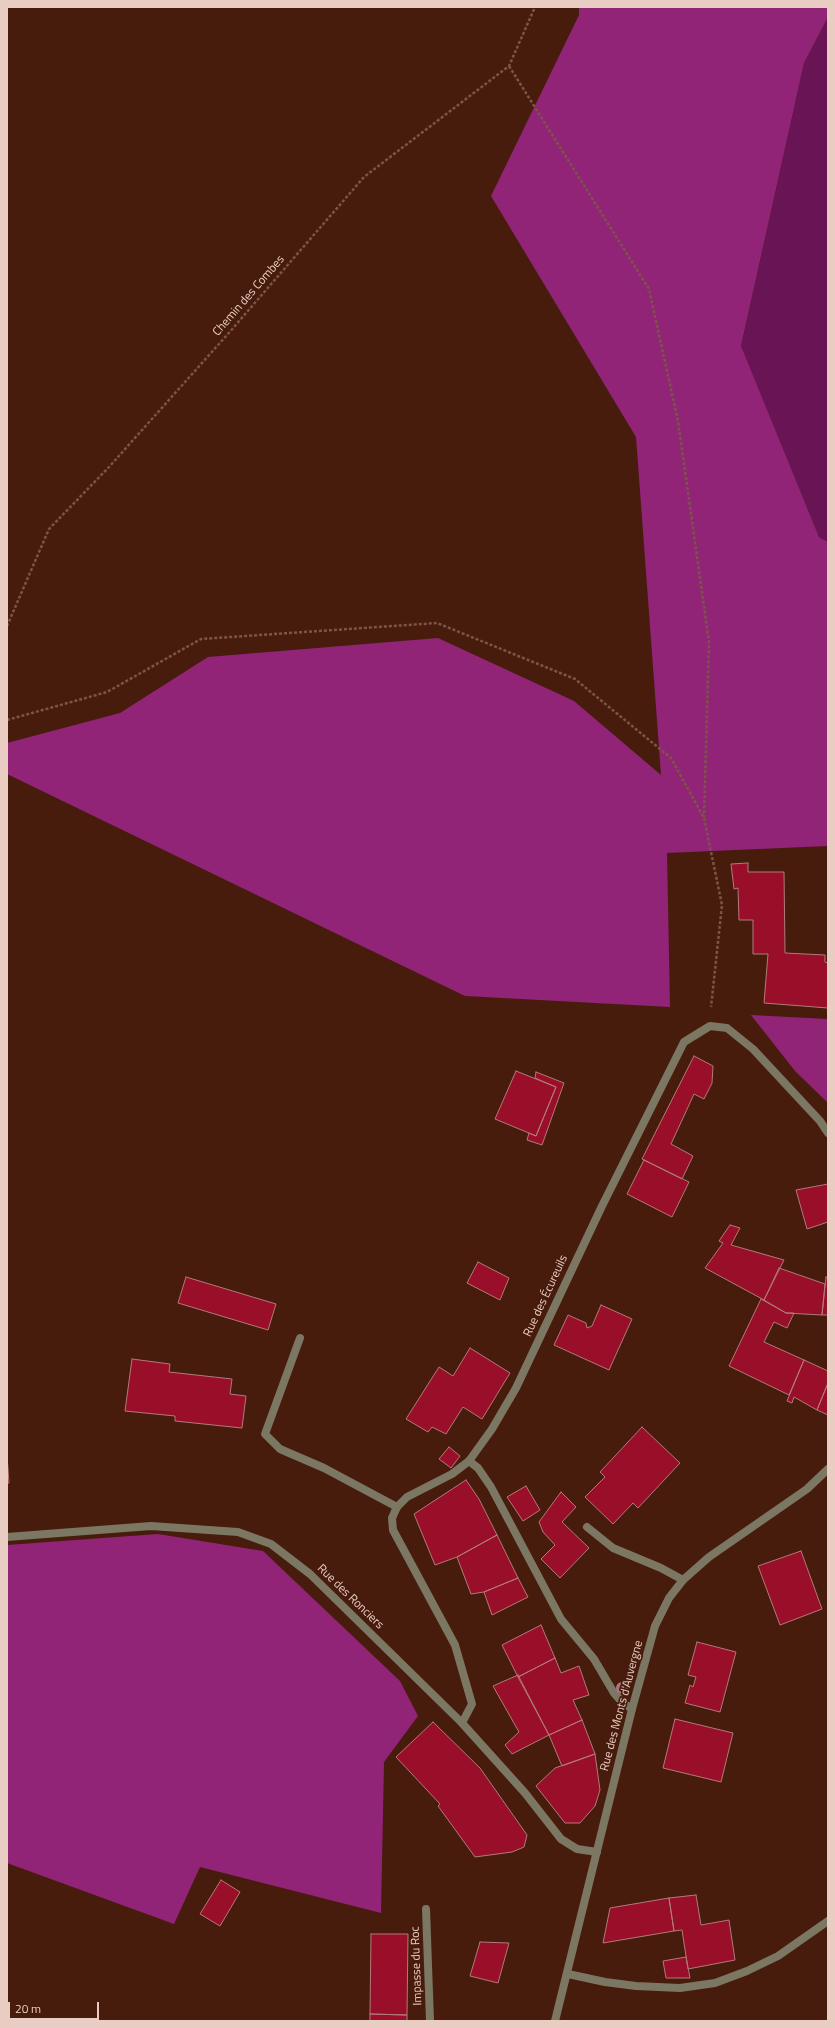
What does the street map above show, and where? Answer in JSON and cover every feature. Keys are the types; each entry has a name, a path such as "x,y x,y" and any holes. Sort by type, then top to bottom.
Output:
{"street":[{"path":"710,1026 727,1028 754,1049 820,1122 828,1134"},
{"name":"Rue des Écureuils","path":"396,1507 408,1497 452,1474 469,1460 492,1429 516,1388 602,1206 684,1042 710,1026"},
{"path":"300,1338 265,1434 280,1449 324,1468 396,1507 392,1518 393,1530 455,1646 472,1704 462,1723"},
{"path":"469,1460 478,1468 491,1487 561,1619 594,1659 614,1694 632,1709"},
{"name":"Rue des Monts d'Auvergne","path":"555,2021 568,1974 632,1709 655,1626 669,1598 683,1580 709,1556 807,1489 828,1469"},
{"name":"Rue des Ronciers","path":"7,1537 151,1526 238,1532 271,1544 310,1574 462,1723 525,1793 561,1840 577,1849 597,1852"},
{"path":"587,1527 613,1548 661,1568 683,1580"},
{"name":"Impasse du Roc","path":"426,1909 430,2021"},
{"path":"568,1974 605,1982 636,1986 680,1988 715,1983 747,1972 778,1956 828,1921"}],"path":[{"name":"Chemin des Combes","path":"7,626 50,529 109,467 222,341 364,177 509,66 535,7"},
{"path":"509,66 649,289 678,421 709,642 704,818 722,905 710,1026"},
{"path":"7,720 107,692 201,638 437,623 575,679 671,758 704,818"}],"shaded area":[{"path":"579,7 828,7 828,17 804,63 741,346 819,537 828,542 828,846 667,853 670,1007 465,996 7,774 7,743 120,713 208,657 438,638 574,701 661,775 636,437 491,196 579,15"},
{"path":"828,17 828,542 819,537 741,347 804,63"},
{"path":"751,1015 828,1019 828,1103 795,1071"},
{"path":"158,1534 263,1551 400,1681 418,1716 384,1762 381,1913 200,1867 174,1924 7,1863 7,1545"}],"building":[{"path":"748,863 748,872 784,872 785,953 825,955 825,962 828,963 828,1008 764,1003 768,954 753,954 753,920 739,920 738,888 734,889 731,864"},
{"path":"694,1056 713,1066 712,1083 704,1099 694,1094 671,1144 693,1156 682,1179 642,1159"},
{"path":"516,1071 556,1087 536,1136 495,1119"},
{"path":"536,1072 564,1083 542,1145 527,1140 529,1133 536,1136 556,1087 535,1078"},
{"path":"644,1160 689,1182 672,1217 627,1194"},
{"path":"828,1184 828,1222 807,1229 796,1190"},
{"path":"730,1225 740,1228 731,1245 784,1260 764,1300 705,1268 723,1243 719,1241"},
{"path":"478,1262 509,1278 500,1300 467,1283"},
{"path":"779,1268 825,1284 822,1315 786,1313 764,1300"},
{"path":"186,1277 276,1304 268,1330 178,1303"},
{"path":"826,1277 828,1277 828,1315 822,1315"},
{"path":"761,1299 786,1313 794,1313 787,1328 774,1322 764,1342 804,1360 789,1395 729,1366"},
{"path":"601,1305 632,1319 609,1370 554,1345 568,1315 586,1323 587,1328 592,1326"},
{"path":"470,1348 510,1373 482,1419 463,1407 446,1434 432,1427 428,1432 406,1419 439,1367 453,1376"},
{"path":"132,1359 170,1364 169,1372 232,1379 230,1394 246,1396 242,1428 175,1421 175,1416 125,1411"},
{"path":"804,1360 828,1371 828,1383 817,1410 794,1397 792,1403 787,1401"},
{"path":"828,1383 828,1415 817,1410"},
{"path":"642,1427 680,1463 638,1508 633,1503 613,1524 585,1497 605,1477 600,1472"},
{"path":"449,1447 460,1456 451,1468 439,1459"},
{"path":"7,1455 9,1483 7,1484"},
{"path":"466,1480 479,1499 497,1535 457,1557 435,1565 414,1514"},
{"path":"526,1486 540,1510 523,1521 507,1497"},
{"path":"561,1492 576,1507 562,1522 589,1548 560,1578 541,1559 555,1545 543,1532 539,1522"},
{"path":"497,1535 518,1578 484,1592 471,1594 457,1557"},
{"path":"801,1551 822,1609 780,1625 758,1566"},
{"path":"518,1578 528,1597 492,1615 484,1592"},
{"path":"541,1625 555,1658 518,1677 502,1645"},
{"path":"697,1642 736,1652 720,1712 685,1703 690,1685 693,1687 696,1677 688,1675"},
{"path":"555,1658 561,1673 579,1666 589,1695 573,1700 582,1720 549,1735 518,1677"},
{"path":"518,1675 549,1735 512,1754 505,1745 519,1732 493,1686"},
{"path":"675,1719 733,1733 721,1782 663,1768"},
{"path":"582,1720 595,1754 562,1766 549,1735"},
{"path":"433,1722 480,1768 527,1835 524,1847 512,1852 475,1857 438,1806 440,1804 396,1757"},
{"path":"595,1754 600,1790 595,1806 580,1823 565,1823 536,1786 555,1768"},
{"path":"221,1880 240,1892 220,1926 200,1914"},
{"path":"696,1895 701,1925 729,1920 735,1960 688,1969 682,1930 674,1931 669,1898"},
{"path":"669,1898 674,1931 603,1943 610,1908"},
{"path":"371,1934 408,1934 407,2015 370,2014"},
{"path":"480,1942 509,1943 498,1983 470,1976"},
{"path":"686,1957 690,1978 666,1978 663,1961"},
{"path":"370,2014 407,2015 407,2021 370,2021"}]}
